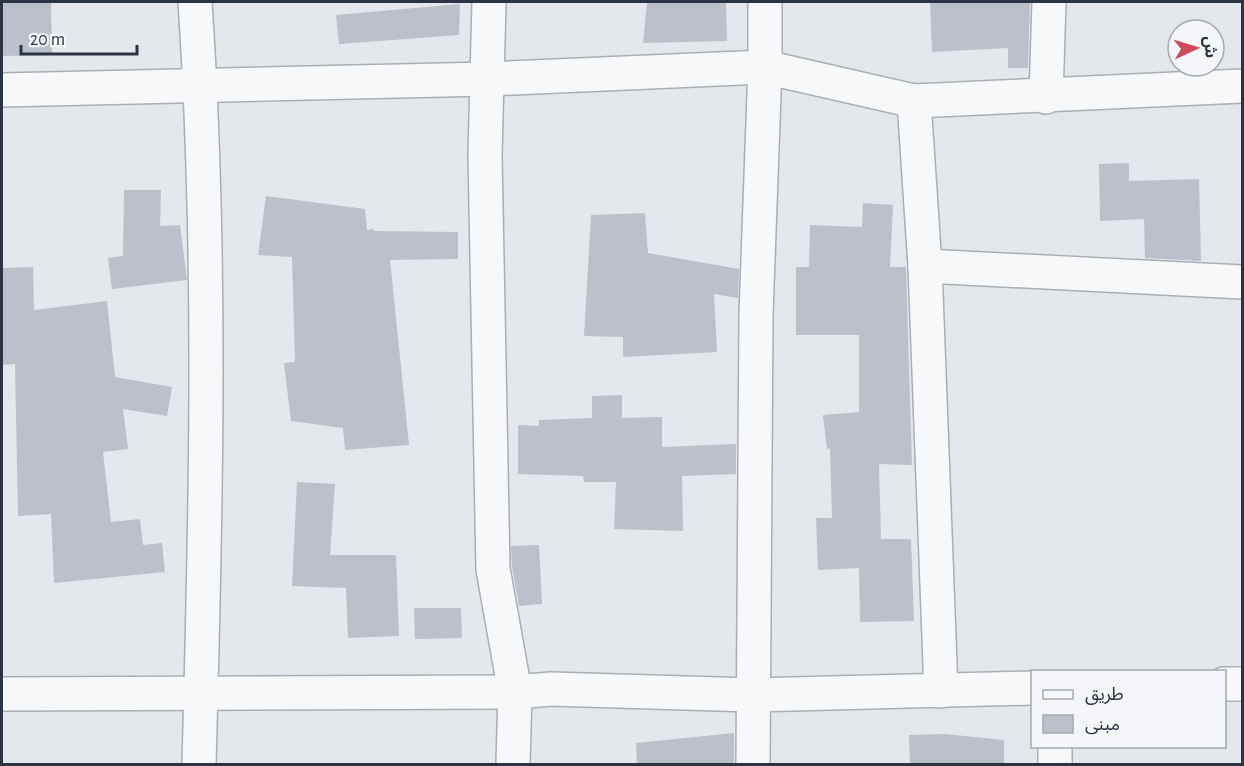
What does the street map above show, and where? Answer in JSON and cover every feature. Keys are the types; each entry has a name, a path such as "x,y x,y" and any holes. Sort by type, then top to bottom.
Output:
{"street":[{"path":"195,2 201,87 206,404 199,765"},
{"path":"489,2 485,155 493,569 515,692 513,765"},
{"path":"753,765 756,314 765,67 765,2"},
{"path":"1046,97 1049,2"},
{"path":"2,90 488,79 765,67 914,101 1046,97 1242,86"},
{"path":"914,101 925,266 941,691"},
{"path":"925,266 1242,282"},
{"path":"1226,684 1242,684"},
{"path":"2,694 515,692 550,689 752,695 1031,688"},
{"path":"1055,748 1055,765"}],"building":[{"path":"2,2 51,2 52,55 2,56"},
{"path":"647,2 726,2 727,41 643,43"},
{"path":"930,2 1030,2 1028,68 1008,68 1008,48 932,52"},
{"path":"460,4 459,35 339,44 336,15"},
{"path":"1129,163 1129,181 1199,179 1201,261 1145,258 1144,219 1100,221 1099,164"},
{"path":"124,190 161,190 160,226 180,225 187,280 112,289 108,258 123,256"},
{"path":"266,196 365,209 367,230 458,232 458,259 390,260 409,445 345,450 343,428 291,421 284,363 295,362 292,257 258,255"},
{"path":"863,203 893,205 890,267 906,267 912,465 879,464 881,539 911,539 914,621 860,622 859,568 818,570 816,518 832,518 830,448 827,449 823,415 859,412 859,335 796,335 796,267 809,267 810,225 862,227"},
{"path":"645,213 648,253 739,269 738,298 714,294 717,352 623,357 623,337 584,336 591,215"},
{"path":"33,267 34,310 107,301 115,377 172,387 167,416 123,409 128,449 103,452 111,522 140,519 143,545 162,543 165,572 54,583 51,514 18,516 15,364 2,365 2,268"},
{"path":"622,395 622,418 662,417 662,447 736,444 736,474 682,476 683,531 614,529 616,482 584,482 583,476 518,474 518,425 539,426 539,420 592,418 592,396"},
{"path":"297,482 335,484 330,555 396,555 399,636 348,638 346,588 292,586"},
{"path":"539,545 542,604 519,606 511,546"},
{"path":"414,608 461,608 462,638 415,639"},
{"path":"734,733 734,765 637,765 636,743"},
{"path":"945,734 1004,740 1004,765 910,765 909,735"}]}
